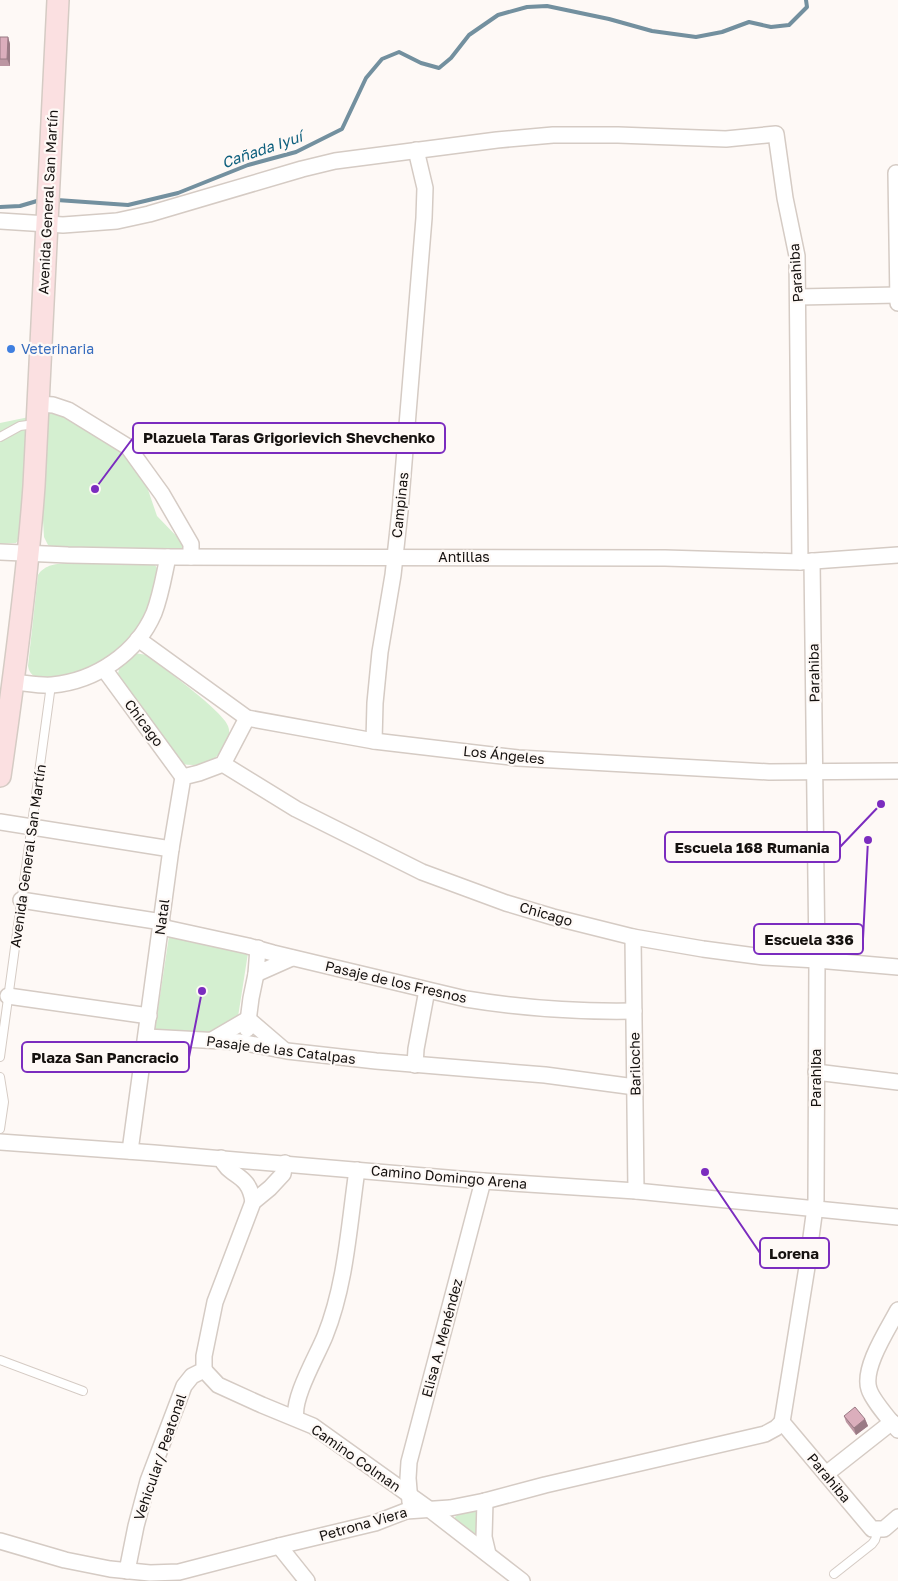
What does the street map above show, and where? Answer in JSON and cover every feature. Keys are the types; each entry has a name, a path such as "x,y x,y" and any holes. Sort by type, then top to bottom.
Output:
{"main road":[{"name":"Avenida General San Martín","path":"0,776 14,682 29,554 58,0"}],"street":[{"name":"Parahiba","path":"416,150 554,135 726,139 776,134 785,198 797,256 814,772 817,960 815,1208 782,1422 868,1526 878,1530"},
{"path":"0,221 46,225 80,224 135,218 327,163 416,150"},
{"name":"Campinas","path":"374,741 375,703 380,652 395,557 401,501 424,218 425,188 416,150"},
{"path":"896,173 898,303"},
{"path":"798,297 898,295"},
{"path":"37,414 53,405 68,410 128,447 162,494 191,544 190,557"},
{"name":"Antillas","path":"0,552 168,557 665,558 806,562 898,556"},
{"path":"14,682 51,685 81,679 104,669 124,654 146,627 158,600 168,557"},
{"name":"Los Ángeles","path":"138,638 247,718 374,741 518,758 769,772 898,771"},
{"name":"Chicago","path":"104,669 183,777"},
{"path":"183,777 223,764 247,718"},
{"name":"Chicago","path":"223,764 296,809 422,872 506,903 633,937 702,949 764,957 898,967"},
{"name":"Natal","path":"130,1151 183,777"},
{"path":"0,822 172,849"},
{"name":"Pasaje de los Fresnos","path":"21,900 162,924 292,958 427,990 496,1004 634,1011"},
{"name":"Bariloche","path":"633,937 636,1191"},
{"path":"245,1043 256,974 258,948"},
{"path":"256,974 292,958"},
{"path":"415,1065 417,1041 427,990"},
{"path":"8,996 149,1016"},
{"path":"212,1040 248,1019"},
{"path":"248,1019 287,1051"},
{"name":"Pasaje de las Catalpas","path":"146,1036 245,1043 287,1051 635,1086"},
{"path":"816,1072 898,1082"},
{"name":"Camino Domingo Arena","path":"0,1142 285,1163 483,1181 636,1191 898,1217"},
{"path":"221,1158 225,1167 244,1180 251,1192 253,1202"},
{"path":"204,1370 204,1356 215,1302 253,1202 283,1174 285,1163"},
{"path":"296,1418 295,1412 299,1396 333,1314 346,1252 357,1170"},
{"name":"Elisa A. Menéndez","path":"411,1496 408,1488 409,1462 483,1181"},
{"path":"826,1474 895,1426 870,1391 868,1381 873,1358 898,1310"},
{"name":"Camino Colman","path":"204,1370 218,1385 313,1426 429,1509 522,1581"},
{"name":"Vehicular/ Peatonal","path":"127,1571 148,1481 176,1403 187,1380 204,1370"},
{"name":"Petrona Viera","path":"0,1542 65,1560 127,1571 150,1574 179,1572 375,1523 406,1511 450,1508 485,1501 545,1485 765,1434 782,1422"},
{"path":"406,1511 410,1504 411,1496"},
{"path":"485,1501 484,1537 488,1554"},
{"path":"878,1530 884,1529 898,1517"},
{"path":"279,1546 307,1581"}],"lane":[{"path":"0,437 37,414"},
{"name":"Avenida General San Martín","path":"0,1057 51,685"},
{"path":"0,1077 4,1102 0,1129"},
{"path":"0,1360 83,1391"},
{"path":"834,1574 872,1544 878,1530"}],"green space":[{"path":"56,409 128,452 144,478 157,516 185,545 184,550 180,553 53,548 48,545 44,537 42,503 46,412"},
{"path":"29,417 22,535 16,543 0,544 0,423"},
{"path":"68,563 154,564 158,571 157,584 140,624 122,649 102,662 72,675 56,679 43,679 33,675 28,666 38,575 48,567"},
{"path":"134,653 147,655 204,700 224,719 229,730 227,741 224,748 211,761 192,765 181,764 117,678 120,665"},
{"path":"169,936 248,953 235,1036 155,1029"},
{"path":"473,1510 479,1512 479,1536 475,1537 455,1520 458,1514"}],"building":[{"path":"0,37 8,37 7,59 0,59"},
{"path":"855,1407 865,1419 854,1428 844,1416"}],"waterway":[{"name":"Cañada Iyuí","path":"57,200 128,205 178,193 248,165 296,152 342,129 366,78 382,59 399,52 421,63 439,68 451,58 469,35 498,15 527,7 547,6 609,19 652,31 696,37 722,32 749,22 771,27 789,25 807,7 806,0"},
{"name":"Cañada Iyuí","path":"0,207 20,206 37,201"}],"place":[{"name":"Veterinaria","path":"11,349"},
{"name":"Plazuela Taras Grigorievich Shevchenko","path":"95,489"},
{"name":"Escuela 168 Rumania","path":"881,804"},
{"name":"Escuela 336","path":"868,840"},
{"name":"Plaza San Pancracio","path":"202,991"},
{"name":"Lorena","path":"705,1172"}]}
